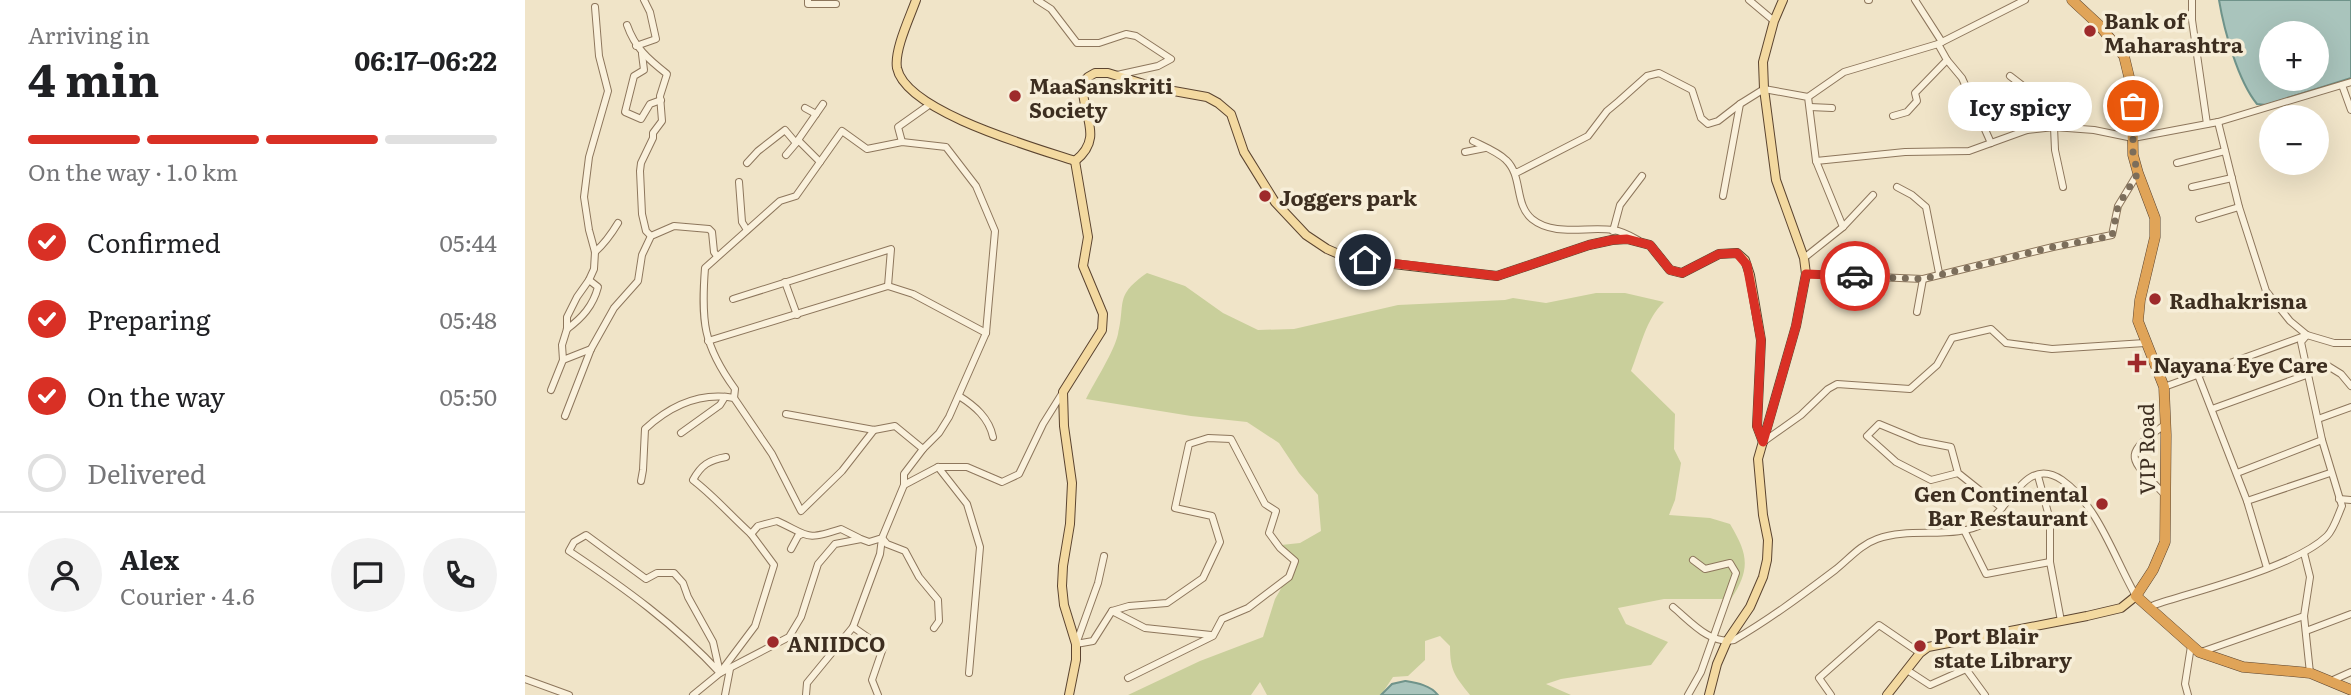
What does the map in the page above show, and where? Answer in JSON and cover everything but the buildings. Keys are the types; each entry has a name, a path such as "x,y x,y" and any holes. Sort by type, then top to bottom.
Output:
{"highway":[{"name":"VIP Road","path":"2072,0 2100,26 2124,56 2132,89 2133,138 2138,173 2155,218 2155,237 2140,300 2138,321 2164,387 2165,542 2144,587 2136,596"},
{"path":"2136,596 2195,649 2243,667 2310,673 2351,690"}],"main road":[{"path":"916,0 901,43 897,67 902,79 929,105 989,132 1075,161"},
{"path":"1709,695 1717,664 1727,641 1749,607 1763,577 1767,560 1768,540 1758,458 1796,326 1806,274 1804,258 1776,180 1764,89 1763,62 1774,21 1783,0"},
{"path":"1075,161 1087,150 1091,137 1082,87 1085,80 1095,73 1117,75 1157,88 1207,97 1225,108 1235,121 1249,163 1275,202 1306,234 1339,255 1360,260 1497,276 1612,240 1643,242 1655,249 1670,270 1677,273 1685,272 1726,252 1737,253 1745,260 1750,275 1761,340 1757,426 1763,442"},
{"path":"1069,695 1076,660 1076,644 1064,605 1062,586 1072,483 1064,426 1063,392 1102,330 1103,314 1083,266 1088,237 1075,161"},
{"path":"1887,695 1920,653 1928,647 2121,608 2136,596"}],"street":[{"path":"636,46 656,39 650,12 644,0"},
{"path":"808,0 807,4 837,4"},
{"path":"1037,0 1051,9 1077,43 1099,43 1126,34 1136,36 1171,59 1158,66 1117,75"},
{"path":"1749,0 1774,21"},
{"path":"1915,0 1947,60 1962,78 1991,143"},
{"path":"1515,172 1588,136 1607,111 1647,76 1659,73 1692,90 1701,118 1708,124 1718,121 1764,89 1808,97 1843,72 1940,43 2025,0"},
{"path":"2192,0 2192,20 2207,124"},
{"path":"551,390 563,360 562,345 567,329 567,317 594,269 596,252 589,230 584,197 589,157 608,91 599,56 594,7"},
{"path":"650,20 660,19"},
{"path":"627,25 642,54 667,74 661,100 662,121 656,126 640,171 642,214 646,231 651,236"},
{"path":"642,54 644,69 633,76 625,112 641,119 650,104 661,100"},
{"path":"1893,116 1907,112 1912,107 1917,101 1915,93 1947,60"},
{"path":"2010,76 2023,86 2027,99 2008,112 2027,130"},
{"path":"1816,161 1905,152 1969,150 2027,130 2054,127 2094,130 2133,138 2218,122 2351,82"},
{"path":"2342,85 2351,110"},
{"path":"1808,97 1816,161 1843,227"},
{"path":"786,155 824,104"},
{"path":"1723,197 1740,104"},
{"path":"902,142 898,127 929,105"},
{"path":"1810,107 1832,108"},
{"path":"805,108 816,114"},
{"path":"2218,122 2239,206 2266,291 2290,321 2307,335 2334,343 2351,343"},
{"path":"2054,127 2055,150 2063,187"},
{"path":"747,163 785,130 820,162"},
{"path":"806,695 807,683 853,626 880,554 882,538 904,485 904,474 939,433 959,396 986,333 995,231 976,186 946,147 902,142 867,149 842,131 796,196 780,201 705,268 701,310 708,341 719,367 735,389 734,398 772,454 801,511 842,471 874,430"},
{"path":"1473,141 1505,159 1515,172 1523,207 1533,219 1544,225 1571,230 1613,230 1643,242"},
{"path":"1465,152 1485,148"},
{"path":"2177,163 2225,151"},
{"path":"1806,274 1923,279 1939,273 2112,236 2118,206 2138,173"},
{"path":"1612,240 1620,205 1642,176"},
{"path":"2192,187 2232,178"},
{"path":"739,182 742,222 747,230"},
{"path":"1897,187 1926,207 1939,273"},
{"path":"1804,258 1843,227 1873,195"},
{"path":"2199,219 2239,206"},
{"path":"596,252 604,245 618,223"},
{"path":"565,415 591,349 614,308 638,281 642,255 651,236 674,226 709,229 712,232 713,252 717,256"},
{"path":"733,299 891,249 888,286"},
{"path":"1917,312 1923,279"},
{"path":"567,329 584,316 596,295 598,287 589,280"},
{"path":"785,282 797,315"},
{"path":"708,341 888,286 913,294 986,333"},
{"path":"1763,442 1801,415 1828,388 1837,384 1910,389 1937,365 1952,338 1991,328 2006,343 2052,349 2145,343"},
{"path":"2149,608 2267,568 2304,552 2329,534 2341,506 2330,473 2301,342 2307,335"},
{"path":"2164,387 2307,335"},
{"path":"563,360 591,349"},
{"path":"2328,366 2341,374 2351,386"},
{"path":"2212,409 2309,374"},
{"path":"2198,375 2237,473 2267,568"},
{"path":"904,485 938,467 967,467 1002,482 1019,474 1063,392"},
{"path":"959,396 975,405 990,425 993,437"},
{"path":"681,433 720,405 725,397"},
{"path":"641,481 645,429 677,405 699,398 734,398"},
{"path":"2318,419 2351,407"},
{"path":"786,414 874,430 895,426 923,449"},
{"path":"1958,473 1931,480 1896,462 1867,436 1879,424 1920,441 1951,447 1958,473 2002,508"},
{"path":"2165,495 2136,464 2134,453 2139,442 2166,424"},
{"path":"1104,555 1098,583 1076,644 1093,641 1112,611 1129,606 1167,603 1203,578 1220,542 1212,516 1175,508 1189,444 1208,438 1231,439 1265,504 1276,511 1269,533 1280,548 1295,561 1289,577 1248,608 1222,619 1213,636 1128,678"},
{"path":"2237,473 2322,440"},
{"path":"720,674 755,626 774,565 751,534 709,492 693,480 706,462 726,457"},
{"path":"938,467 967,504 981,547 969,673"},
{"path":"2247,501 2330,473"},
{"path":"1672,607 1712,638 1727,641 1766,622 1863,546 1876,539 1901,532 1964,530 1989,521 2021,483 2044,475 2061,480 2083,502 2112,546 2136,596"},
{"path":"2038,476 2050,520 2050,562 2061,621"},
{"path":"2339,499 2351,500"},
{"path":"751,534 758,526 777,521 801,534 815,537 841,529 869,542 882,538"},
{"path":"1964,530 1986,574 2050,562"},
{"path":"791,549 801,534"},
{"path":"586,535 646,579 657,573 674,573 683,583 713,642 720,674 703,655 646,605 569,551 573,542 586,535"},
{"path":"693,695 720,674 789,637 801,617 818,564 835,544 861,538"},
{"path":"882,538 887,544 905,551 919,577 938,600 939,621 934,628"},
{"path":"2304,552 2310,577 2304,617 2310,673"},
{"path":"1688,695 1701,672 1736,573 1730,563 1705,569 1693,560"},
{"path":"1112,611 1145,628 1213,636"},
{"path":"2306,631 2351,614"},
{"path":"2187,695 2185,684 2195,649 2304,617"},
{"path":"1831,695 1819,678 1879,625 1920,653"},
{"path":"853,626 883,648 872,680 878,695"},
{"path":"725,695 730,668"},
{"path":"1907,670 1930,685 1966,669 1985,695"},
{"path":"2331,681 2351,672"},
{"path":"525,679 569,695"}],"green space":[{"path":"1147,273 1185,286 1223,313 1258,330 1294,329 1398,305 1513,298 1546,303 1596,293 1625,293 1664,302 1648,325 1631,371 1675,414 1674,449 1681,463 1675,500 1669,515 1710,518 1730,524 1741,544 1745,562 1742,579 1731,599 1664,599 1618,608 1626,624 1668,642 1651,665 1561,679 1546,684 1571,695 1470,695 1454,673 1450,646 1440,636 1425,641 1425,660 1408,676 1393,677 1381,695 1267,695 1260,682 1251,695 1128,695 1200,661 1263,637 1275,599 1297,561 1281,545 1300,543 1321,531 1318,495 1279,443 1247,422 1086,399 1116,341 1125,294"}],"water":[{"path":"2219,0 2351,0 2351,78 2329,85 2329,21 2259,21 2259,91 2310,91 2266,105 2257,104 2238,69"},
{"path":"1405,681 1427,687 1438,695 1381,695 1392,684"}],"way so far":[{"path":"1855,276 1923,279 2053,247 2112,236 2118,206 2138,173 2133,155 2133,106"}],"place":[{"name":"Bank of Maharashtra","path":"2090,31"},
{"name":"MaaSanskriti Society","path":"1015,96"},
{"name":"Icy spicy","path":"2133,106"},
{"name":"Joggers park","path":"1265,196"},
{"name":"Radhakrisna","path":"2155,299"},
{"name":"Nayana Eye Care","path":"2137,363"},
{"name":"Gen Continental Bar Restaurant","path":"2102,504"},
{"name":"ANIIDCO","path":"773,642"},
{"name":"Port Blair state Library","path":"1920,646"}],"route":[{"path":"1365,260 1497,276 1589,245 1627,239 1650,245 1670,270 1682,273 1719,254 1737,253 1747,265 1750,275 1761,340 1757,426 1763,442 1796,326 1806,274 1855,276"}]}
